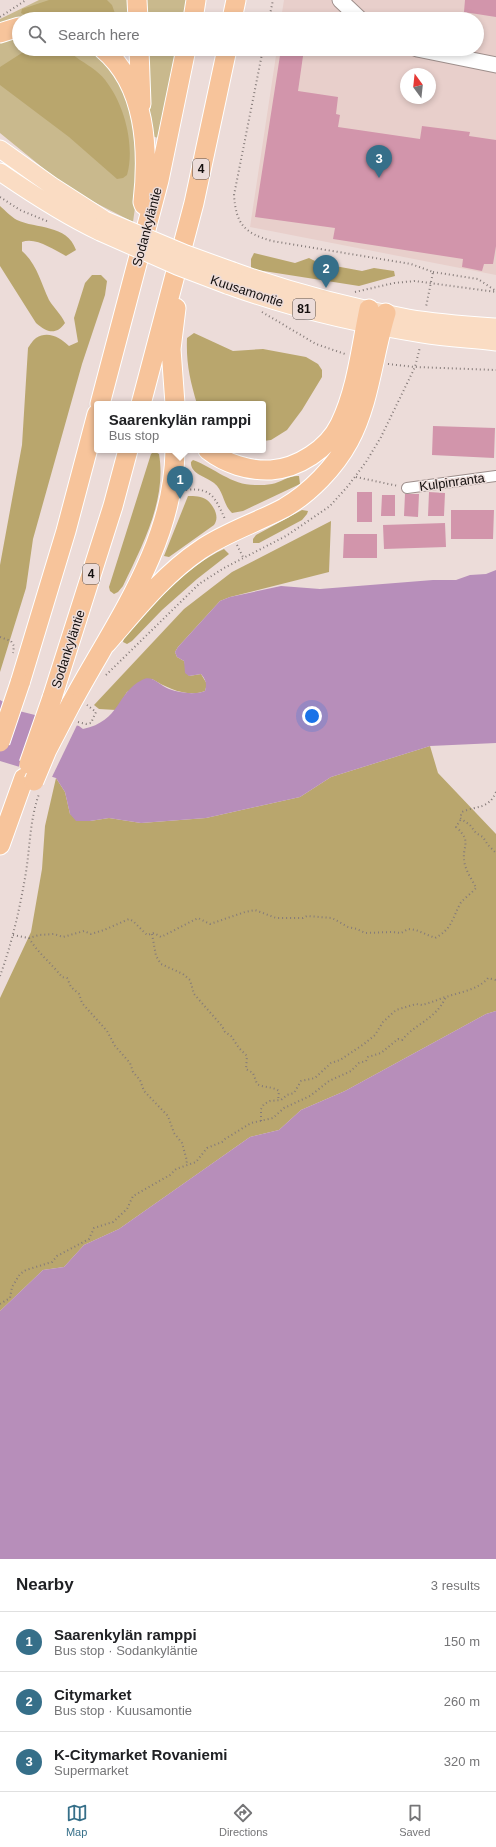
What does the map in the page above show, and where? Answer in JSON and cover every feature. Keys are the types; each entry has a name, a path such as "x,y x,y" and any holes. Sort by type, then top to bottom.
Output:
{"highway":[{"path":"137,0 138,12"},
{"path":"193,12 196,0"},
{"path":"233,12 236,0"},
{"path":"0,33 12,29"},
{"path":"110,56 114,60 130,86 142,120"},
{"path":"140,56 142,120 146,157 143,202 149,218"},
{"name":"Sodankyläntie","path":"101,401 159,180 185,56"},
{"name":"4","path":"142,401 195,196 225,56"},
{"path":"171,287 177,302 171,349 176,399"},
{"path":"213,453 226,461 261,470 278,469 308,458 323,446 339,425 376,318"},
{"path":"106,644 138,608 180,565 222,536 284,507 304,494 327,472 343,452 359,420 365,400 376,318"},
{"path":"0,742 20,684 66,531 94,425"},
{"name":"Sodankyläntie","path":"33,783 52,698 113,506 127,453"},
{"path":"0,845 15,804 30,791 47,750 78,703 106,644 137,587 156,543 168,503 175,453"}],"main road":[{"name":"81","path":"0,149 52,186 102,226"},
{"name":"81","path":"0,172 45,203 72,219 102,226"},
{"name":"Kuusamontie","path":"102,226 176,266 230,278 303,308 376,318 408,318 496,327"},
{"name":"Kuusamontie","path":"376,318 424,334 496,342"}],"street":[{"path":"340,0 353,12"},
{"path":"452,56 496,65"},
{"name":"Kulpinranta","path":"407,488 496,476"}],"path":[{"path":"0,17 26,0"},
{"path":"270,12 273,0"},
{"path":"262,56 234,195 236,214 244,228 252,234 272,241 411,264 433,272 478,279 496,291"},
{"path":"425,312 433,272"},
{"path":"354,292 403,282 431,283 496,291"},
{"path":"260,311 316,344 334,352 350,356"},
{"path":"386,364 415,367 496,370"},
{"path":"355,476 407,488"},
{"path":"183,490 207,490 215,498 227,525"},
{"path":"235,540 243,558"},
{"path":"0,637 11,641"},
{"path":"78,703 96,712 91,723"},
{"path":"0,976 13,935 26,872 33,783"},
{"path":"13,935 29,938 39,935 54,934 64,937 84,931 91,934 129,919 147,935 152,933 161,937 198,918 210,924 255,910 276,918 303,918 307,916 332,918 348,927 365,933 401,933 408,929 416,930 434,938 448,928 460,902 466,899 476,888 465,866 463,854 466,840 464,834 456,827 461,819 462,812 470,808 487,805 492,801 496,792"},
{"path":"461,819 470,825 476,833 483,836 488,845 496,853"},
{"path":"152,933 156,956 161,964 183,974 190,980 194,994 222,1026 224,1032 231,1036 238,1048 247,1056 246,1069 253,1073 257,1084 272,1087 279,1091 278,1100"},
{"path":"29,938 33,945 47,958 52,967 57,969 62,977 66,978 71,987 79,994 82,1003 107,1031 115,1046 130,1063 133,1072 140,1080 144,1091 168,1116 174,1133 182,1143 187,1161 186,1166"},
{"path":"261,1121 260,1109 264,1104 294,1093 301,1081 315,1078 331,1063 340,1060 364,1044 374,1036 383,1022 396,1010 416,1004 422,1005 474,988 488,978 496,980"},
{"path":"0,1304 10,1298 12,1287 20,1274 26,1270 52,1262 57,1256 89,1239 94,1228 114,1222 128,1209 133,1196 170,1175 176,1169 196,1162 207,1148 222,1142 251,1123 273,1118 284,1108 310,1096 330,1081 351,1071 359,1063 366,1061 368,1057 380,1052 398,1040 402,1040 415,1026 422,1024 433,1015 441,1006 446,997"}],"shaded area":[{"path":"39,0 132,0 133,12 14,12"},
{"path":"49,0 107,0 112,5 114,12 21,12 22,9"},
{"path":"144,0 190,0 187,12 144,12"},
{"path":"284,0 496,0 496,275 250,227 276,56 484,56 484,12 282,12"},
{"path":"12,13 12,22 0,27 0,19"},
{"path":"12,36 12,56 102,56 120,78 136,123 137,193 133,222 86,198 59,181 0,133 0,41"},
{"path":"17,56 75,56 99,73 114,93 124,116 130,152 127,175 123,178 117,179 69,137 0,85 0,67"},
{"path":"146,56 179,56 161,139 152,136 149,111"},
{"path":"0,206 17,220 58,231 72,242 76,250 66,256 38,242 22,242 22,251 35,268 49,300 65,323 58,330 51,331 43,329 36,323 0,266"},
{"path":"254,253 295,263 309,258 319,263 362,271 374,268 394,271 395,276 359,286 251,269 251,259"},
{"path":"92,275 101,275 107,281 105,295 82,364 33,539 26,588 0,672 0,565 22,445 28,348 36,338 45,335 54,336 69,346 78,342 74,318 85,283"},
{"path":"194,333 233,351 263,349 306,357 318,364 322,370 322,377 302,410 287,430 271,440 266,441 266,401 196,401 190,379 187,355 187,338"},
{"path":"151,454 159,454 161,471 156,505 145,539 123,586 114,594 110,591 109,587"},
{"path":"193,460 232,480 248,485 272,484 296,476 299,476 300,484 243,511 232,513 217,486 193,470 191,462"},
{"path":"188,496 200,497 207,500 212,505 215,512 216,522 214,525 169,557 164,556"},
{"path":"302,510 308,511 302,520 259,543 253,543 253,539 256,535"},
{"path":"331,521 329,572 230,597 220,601 178,647 175,652 177,657 184,661 189,676 201,674 207,684 205,691 198,693 185,693 171,689 152,679 127,692 116,710 99,709 94,705 184,609 232,572"},
{"path":"224,549 229,554 197,579 162,610 132,641 127,644 123,642 124,638 134,626 183,576 210,556"},
{"path":"496,570 496,743 430,746 331,777 300,797 206,818 141,823 109,818 90,821 76,821 70,814 65,792 56,778 0,761 0,700 19,711 79,726 83,729 105,720 127,692 142,680 149,678 153,679 166,688 178,692 192,693 205,691 206,684 203,676 201,674 189,676 185,673 184,661 177,657 175,652 220,601 230,597 281,586 320,589 433,580 456,580 470,575 486,574"},
{"path":"430,746 438,773 496,834 496,1011 486,1014 345,1091 301,1110 279,1130 250,1137 119,1229 84,1245 64,1267 43,1270 0,1311 0,998 31,932 42,869 45,826 56,778 65,792 70,814 90,821 109,818 141,823 206,818 300,797 331,777"},
{"path":"496,1011 496,1559 0,1559 0,1311 43,1270 64,1267 84,1245 119,1229 250,1137 279,1130 301,1110 345,1091 486,1014"}],"pier":[{"path":"37,712 78,723 51,779 18,769"}],"building":[{"path":"465,0 496,0 496,17 484,15 484,12 464,12"},
{"path":"280,56 303,56 298,91 338,97 336,114 340,115 338,127 420,139 422,126 470,132 469,136 496,140 496,246 493,264 484,264 482,271 462,267 463,259 333,239 335,228 255,217"},
{"path":"433,426 495,428 494,458 432,455"},
{"path":"357,492 372,492 372,522 357,522"},
{"path":"429,492 445,493 444,516 428,516"},
{"path":"405,494 419,494 418,517 404,516"},
{"path":"382,495 395,495 395,516 381,516"},
{"path":"451,510 494,510 493,539 451,539"},
{"path":"445,523 446,547 384,549 383,525"},
{"path":"344,534 377,534 377,558 343,558"}],"place":[{"name":"K-Citymarket Rovaniemi","path":"379,178"},
{"name":"Citymarket","path":"326,288"},
{"name":"Saarenkylän ramppi","path":"180,499"}]}
